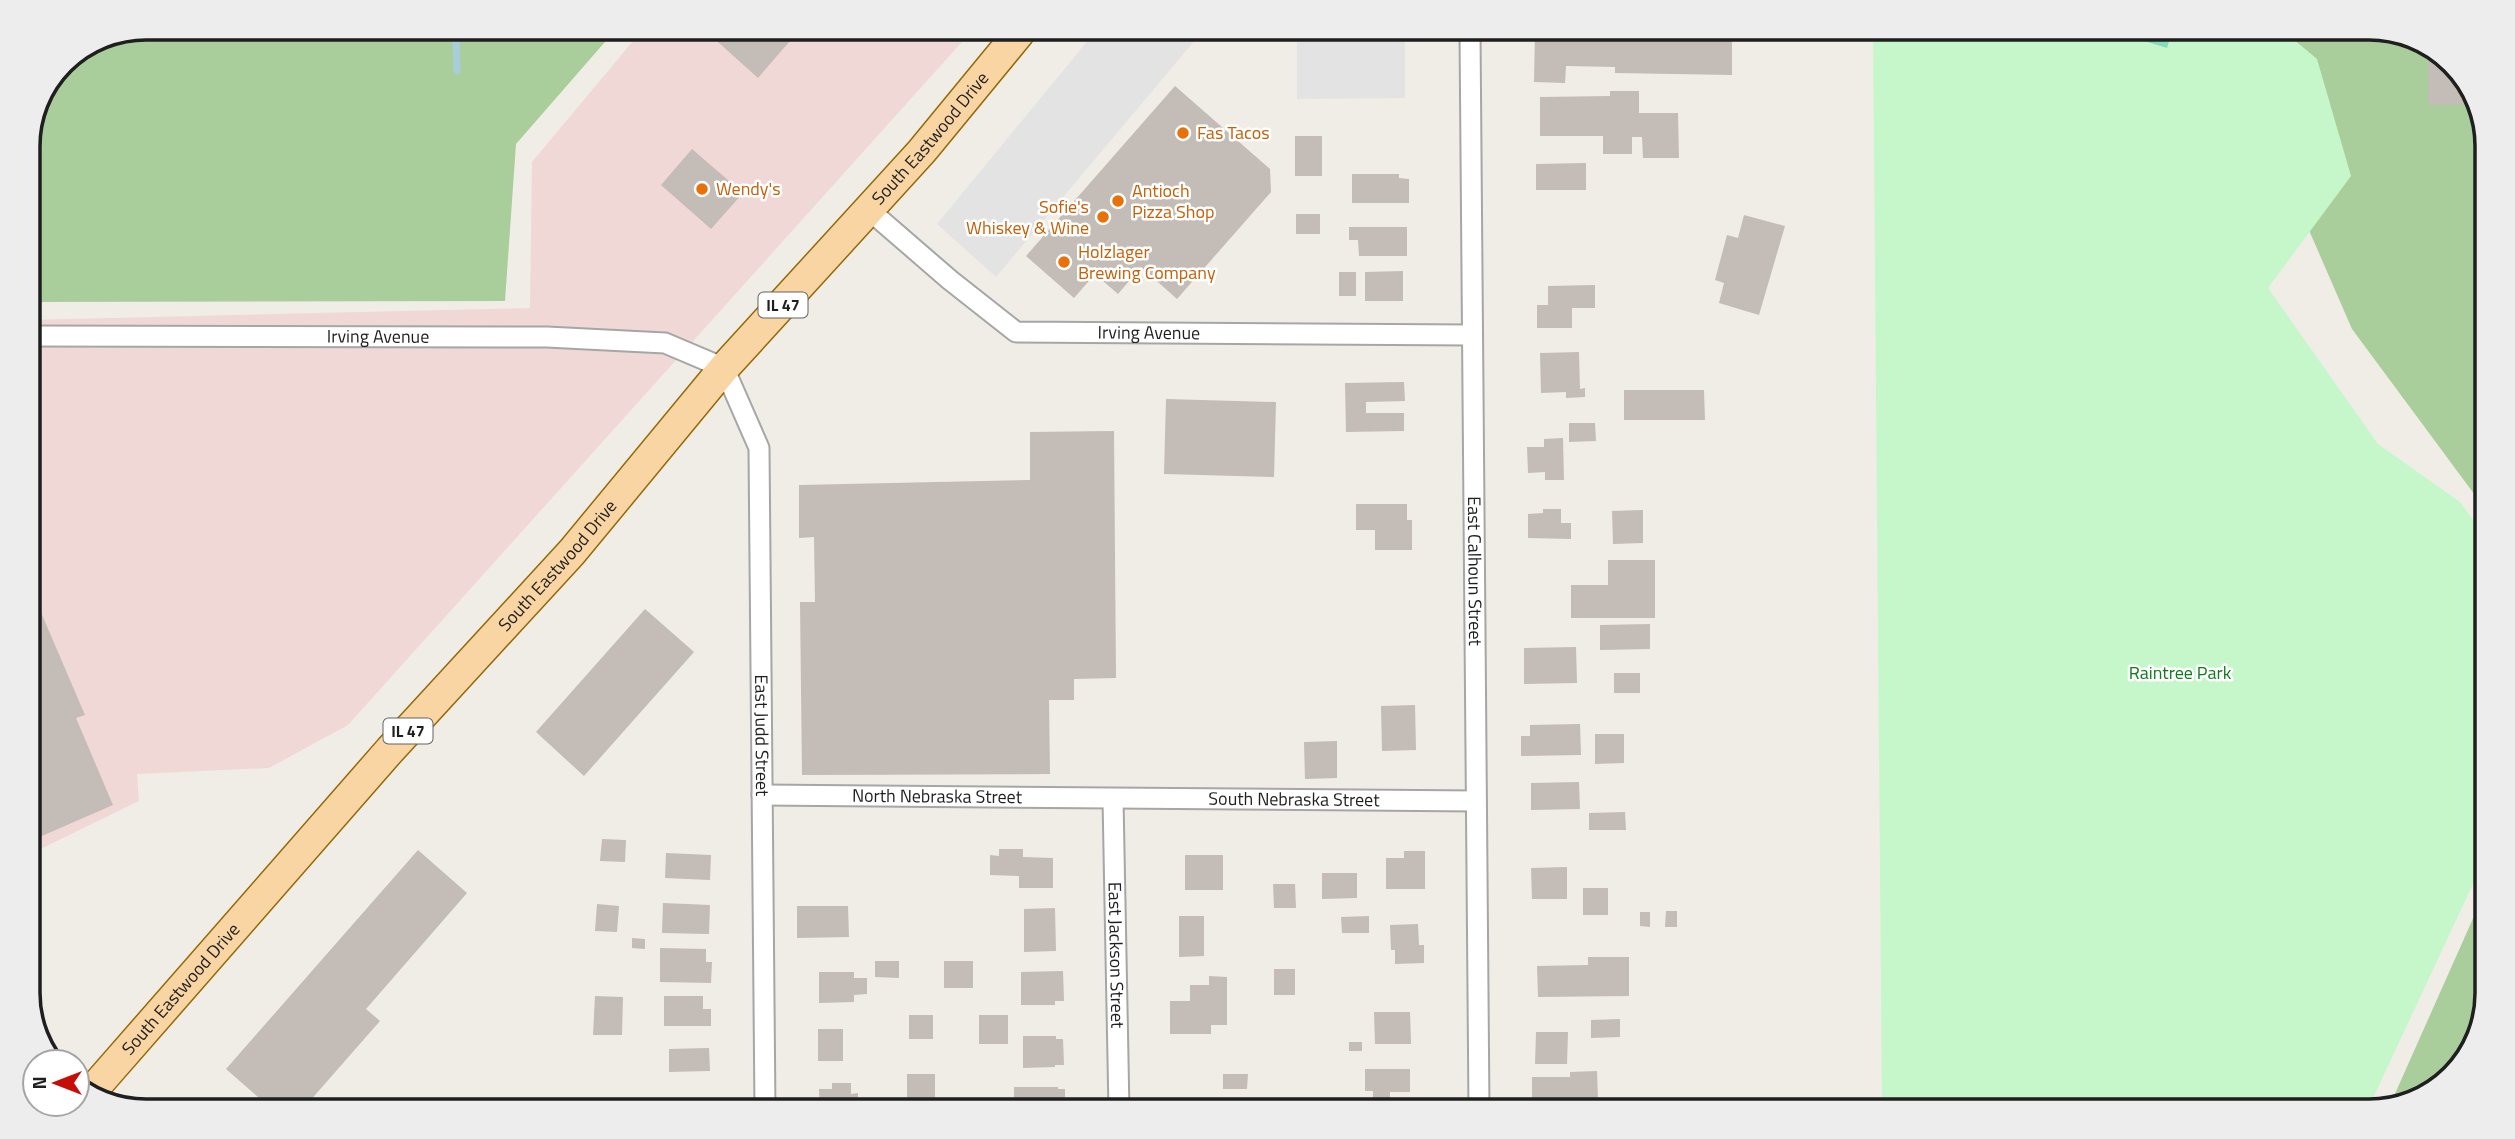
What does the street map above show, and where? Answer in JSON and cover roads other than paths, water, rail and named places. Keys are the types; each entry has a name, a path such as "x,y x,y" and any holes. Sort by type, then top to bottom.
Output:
{"main road":[{"name":"South Eastwood Drive","path":"96,1086 390,750 572,552 724,368 922,151 1012,40"}],"street":[{"name":"East Calhoun Street","path":"1469,40 1479,1099"},
{"name":"Irving Avenue","path":"869,210 950,280 1016,332 1471,335"},
{"name":"Irving Avenue","path":"40,336 547,337 665,344 724,368"},
{"name":"East Judd Street","path":"724,368 758,448 765,1099"},
{"name":"North Nebraska Street","path":"762,795 1113,799"},
{"name":"South Nebraska Street","path":"1113,799 1476,801"},
{"name":"East Jackson Street","path":"1113,799 1119,1099"}],"waterway":[{"path":"456,40 457,71"}],"place":[{"name":"Fas Tacos","path":"1183,133"},
{"name":"Wendy's","path":"702,189"},
{"name":"Antioch Pizza Shop","path":"1118,201"},
{"name":"Sofie's Whiskey & Wine","path":"1103,217"},
{"name":"Holzlager Brewing Company","path":"1064,262"}],"park label":[{"name":"Raintree Park","path":"2180,673"}]}
